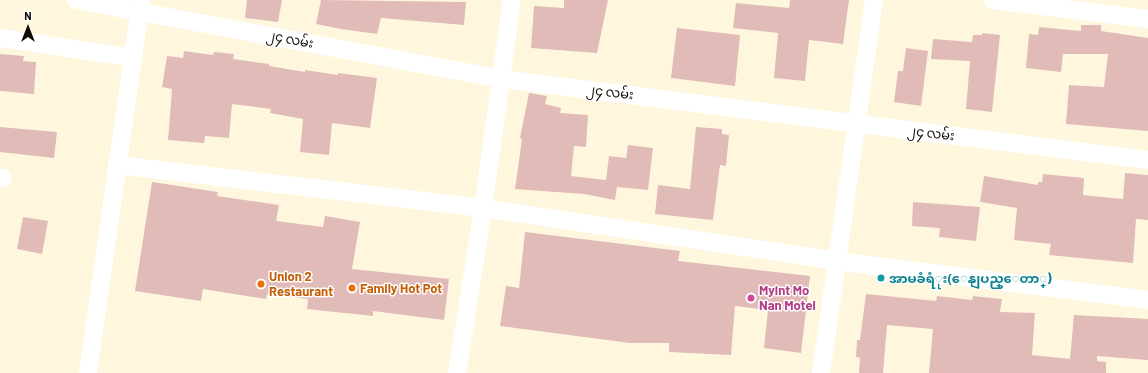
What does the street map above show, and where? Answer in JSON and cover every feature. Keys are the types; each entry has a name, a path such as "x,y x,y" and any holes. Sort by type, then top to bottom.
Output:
{"street":[{"name":"၂၄ လမ်း","path":"76,0 140,5 502,79 1148,160"},
{"path":"456,373 483,208 512,0"},
{"path":"821,373 874,0"},
{"path":"993,0 1148,19"},
{"path":"88,373 117,165 134,58 140,5"},
{"path":"0,38 134,58"},
{"path":"117,165 483,208 836,261 1148,300"}],"building":[{"path":"247,0 282,0 278,22 245,18"},
{"path":"321,0 466,2 464,25 381,18 377,34 341,29 316,24"},
{"path":"564,0 608,0 597,53 531,48 534,6 564,8"},
{"path":"790,0 849,0 843,44 809,40 805,81 774,78 778,33 733,28 736,3 789,8"},
{"path":"1081,25 1101,25 1101,31 1148,38 1148,131 1066,124 1069,85 1104,87 1108,54 1063,54 1061,72 1026,68 1029,34 1038,35 1039,27 1081,31"},
{"path":"677,28 740,35 735,86 671,78"},
{"path":"982,33 1000,35 992,112 966,109 970,61 931,59 933,39 972,42 973,35 982,35"},
{"path":"906,48 928,51 921,106 894,102 898,71 903,71"},
{"path":"184,51 213,55 214,52 234,54 233,59 269,64 269,66 305,72 305,70 338,75 338,73 377,78 370,128 332,123 329,155 300,152 303,119 270,113 271,109 232,104 229,138 205,136 204,143 168,140 172,89 162,87 167,56 183,58"},
{"path":"0,54 24,56 23,61 36,62 34,94 0,91"},
{"path":"529,93 547,96 545,104 561,108 560,113 588,115 586,147 574,146 571,176 606,180 609,156 626,158 628,145 653,148 648,190 617,187 615,200 584,194 515,189 522,139 520,138"},
{"path":"0,127 57,132 54,158 0,152"},
{"path":"696,127 722,129 722,134 729,135 726,166 720,165 713,220 655,214 658,185 690,189"},
{"path":"1125,173 1148,175 1148,220 1136,219 1133,263 1049,255 1051,244 1014,240 1017,208 980,202 984,176 1038,185 1038,182 1042,182 1043,174 1084,178 1083,195 1123,199"},
{"path":"152,182 218,192 217,196 279,205 276,221 323,227 325,216 360,222 352,269 449,279 444,320 373,311 373,316 307,309 308,299 267,294 266,299 203,289 201,301 135,291"},
{"path":"913,202 980,207 976,241 939,237 940,228 912,226"},
{"path":"23,217 48,221 42,254 17,249"},
{"path":"525,232 680,251 678,261 810,276 801,353 764,348 768,310 735,306 731,355 669,352 669,343 630,343 500,326 506,286 519,288"},
{"path":"866,294 936,301 937,296 972,300 973,296 1002,299 1000,312 1035,313 1032,355 1070,359 1074,315 1148,319 1148,360 1097,356 1097,361 1106,362 1106,373 929,373 933,329 887,325 883,373 859,373 860,358 856,357 857,340 860,340"}],"place":[{"name":"အာမခံရံုး(ေနျပည္ေတာ္)","path":"881,278"},
{"name":"Union 2 Restaurant","path":"261,284"},
{"name":"Family Hot Pot","path":"352,288"},
{"name":"Myint Mo Nan Motel","path":"751,298"}]}
